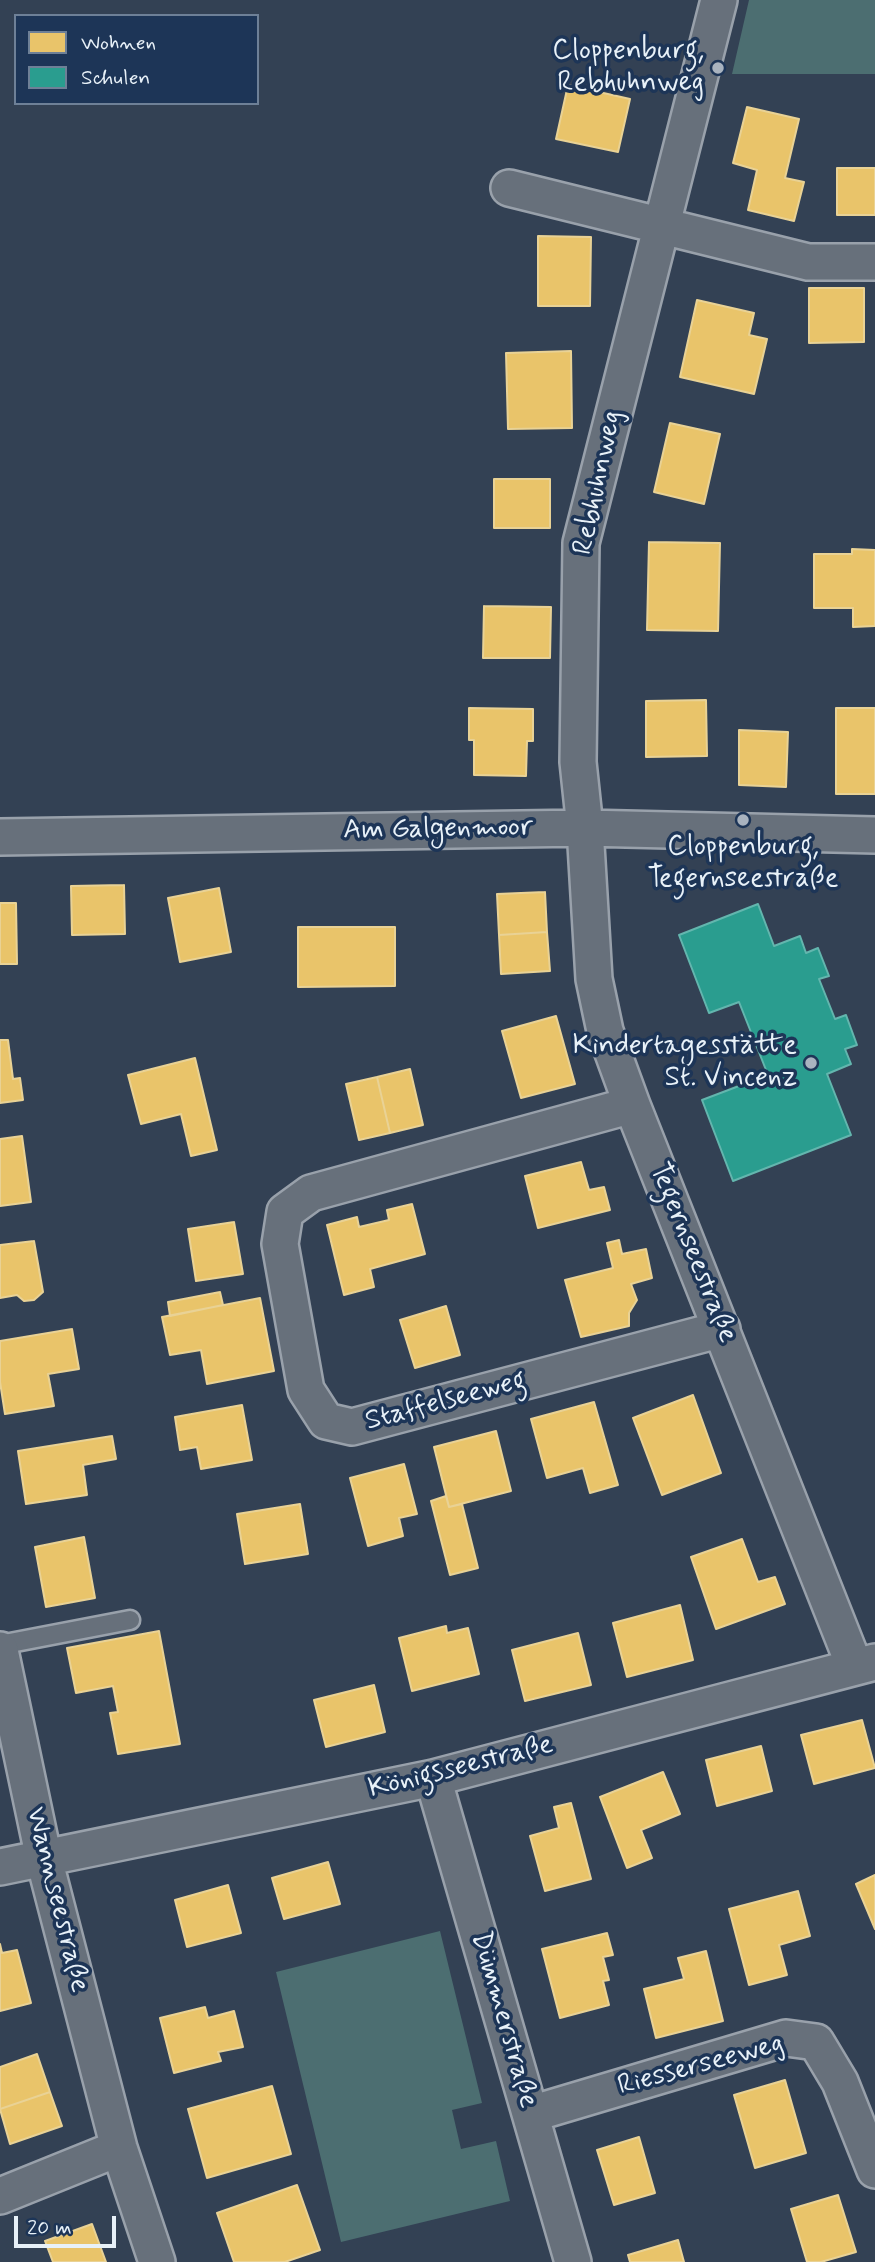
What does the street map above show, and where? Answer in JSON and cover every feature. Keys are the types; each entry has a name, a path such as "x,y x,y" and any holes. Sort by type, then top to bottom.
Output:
{"street":[{"name":"Rebhuhnweg","path":"585,828 578,762 581,543 719,0"},
{"path":"509,188 808,261 875,262"},
{"name":"Am Galgenmoor","path":"0,837 585,828 875,835"},
{"name":"Tegernseestraße","path":"585,828 594,979 605,1031 722,1329 864,1664"},
{"name":"Staffelseeweg","path":"632,1105 311,1193 285,1212 281,1244 306,1390 326,1421 352,1427 722,1329"},
{"name":"Wannseestraße","path":"0,1647 44,1859 119,2148 157,2262"},
{"name":"Königsseestraße","path":"0,1867 433,1778 864,1664"},
{"name":"Dümmerstraße","path":"433,1778 573,2262"},
{"name":"Riesserseeweg","path":"531,2114 786,2038 816,2042 839,2082 875,2170"},
{"path":"0,2196 119,2148"}],"lane":[{"path":"0,1647 130,1620"}],"green space":[{"path":"749,0 875,0 875,74 732,74"},
{"path":"440,1931 482,2103 452,2110 461,2149 496,2141 510,2201 341,2242 276,1972"}],"building: Wohnen":[{"path":"568,85 630,99 618,152 556,139"},
{"path":"747,107 799,119 785,178 804,182 794,221 748,210 757,170 733,163"},
{"path":"837,168 875,168 875,215 837,215"},
{"path":"538,236 591,237 590,306 538,306"},
{"path":"809,288 864,288 864,342 809,343"},
{"path":"697,300 754,313 749,335 767,339 754,394 680,377"},
{"path":"571,351 572,428 508,429 506,353"},
{"path":"670,423 720,434 704,504 654,492"},
{"path":"494,479 550,479 550,528 494,528"},
{"path":"649,542 720,543 718,631 647,630"},
{"path":"852,549 875,550 875,626 853,627 853,608 814,608 814,554 852,554"},
{"path":"484,606 551,607 550,658 483,658"},
{"path":"706,700 707,756 646,757 646,701"},
{"path":"469,708 533,709 533,741 527,741 526,776 474,775 474,740 469,740"},
{"path":"836,708 875,708 875,794 836,794"},
{"path":"739,730 788,732 786,787 739,785"},
{"path":"124,885 125,934 72,935 71,886"},
{"path":"219,888 231,952 180,962 168,898"},
{"path":"545,892 547,932 499,935 497,894"},
{"path":"0,903 16,903 17,964 0,964"},
{"path":"298,927 395,927 395,986 298,987"},
{"path":"547,932 550,971 501,974 499,935"},
{"path":"556,1016 575,1084 521,1098 502,1031"},
{"path":"0,1040 8,1040 13,1079 20,1078 23,1100 0,1103"},
{"path":"195,1058 217,1150 191,1156 181,1114 141,1124 128,1075"},
{"path":"410,1069 423,1125 390,1133 377,1077"},
{"path":"377,1077 390,1133 359,1140 346,1084"},
{"path":"22,1136 31,1202 0,1206 0,1139"},
{"path":"581,1162 589,1190 604,1187 610,1210 538,1228 525,1176"},
{"path":"412,1204 425,1254 370,1269 374,1287 344,1295 327,1225 357,1217 359,1227 389,1220 387,1210"},
{"path":"234,1222 243,1274 196,1281 188,1229"},
{"path":"619,1240 622,1254 646,1249 652,1278 631,1284 637,1300 629,1313 629,1326 581,1337 565,1280 613,1268 607,1243"},
{"path":"34,1241 43,1292 34,1300 24,1301 17,1295 0,1298 0,1245"},
{"path":"220,1292 223,1305 170,1316 168,1302"},
{"path":"260,1298 274,1371 207,1384 201,1350 170,1355 162,1317"},
{"path":"446,1306 460,1355 415,1368 400,1320"},
{"path":"72,1329 79,1369 48,1374 54,1406 5,1414 0,1382 0,1341"},
{"path":"693,1395 721,1473 662,1495 633,1418"},
{"path":"594,1402 618,1485 590,1493 583,1468 547,1478 531,1419"},
{"path":"242,1405 252,1460 201,1469 197,1447 180,1450 175,1417"},
{"path":"496,1431 511,1491 449,1507 434,1447"},
{"path":"112,1436 116,1459 83,1465 87,1495 26,1504 18,1451"},
{"path":"404,1464 417,1514 399,1518 403,1536 368,1546 350,1478"},
{"path":"446,1496 449,1507 462,1504 478,1568 450,1575 431,1501"},
{"path":"300,1504 308,1554 245,1564 237,1514"},
{"path":"84,1537 95,1598 46,1607 35,1547"},
{"path":"742,1539 758,1582 775,1577 785,1604 716,1629 691,1557"},
{"path":"680,1605 693,1660 627,1677 613,1623"},
{"path":"446,1626 447,1633 468,1628 479,1674 412,1691 399,1638"},
{"path":"159,1631 180,1744 118,1754 110,1713 118,1712 113,1686 76,1693 67,1648"},
{"path":"578,1633 591,1685 525,1701 512,1650"},
{"path":"374,1685 385,1732 326,1747 314,1700"},
{"path":"862,1720 875,1768 814,1784 801,1735"},
{"path":"761,1746 772,1791 717,1806 706,1760"},
{"path":"663,1772 680,1814 641,1830 652,1858 627,1868 600,1797"},
{"path":"571,1803 591,1879 545,1891 530,1836 559,1828 554,1807"},
{"path":"328,1862 340,1904 284,1919 272,1878"},
{"path":"875,1875 875,1929 856,1884"},
{"path":"228,1885 241,1933 187,1947 175,1900"},
{"path":"798,1891 810,1936 779,1945 787,1975 749,1985 729,1909"},
{"path":"607,1933 613,1955 603,1957 609,1980 603,1981 609,2005 560,2018 542,1949"},
{"path":"0,1944 2,1953 17,1950 31,2003 0,2011"},
{"path":"706,1951 723,2021 656,2038 644,1989 684,1979 678,1958"},
{"path":"205,2007 208,2018 234,2011 243,2047 218,2052 221,2061 174,2073 160,2018"},
{"path":"37,2054 50,2092 0,2109 0,2067"},
{"path":"785,2080 806,2153 755,2168 734,2095"},
{"path":"272,2086 291,2154 207,2178 188,2109"},
{"path":"50,2092 62,2126 10,2144 0,2109"},
{"path":"639,2137 655,2193 614,2205 597,2150"},
{"path":"297,2185 320,2250 285,2262 234,2262 217,2213"},
{"path":"838,2195 856,2252 821,2262 807,2262 791,2209"},
{"path":"92,2224 106,2262 53,2262 45,2241"},
{"path":"678,2240 684,2262 630,2262 628,2255"}],"building: Schulen":[{"path":"758,904 774,946 800,936 806,953 818,948 829,976 819,979 835,1019 846,1015 857,1045 845,1049 851,1064 827,1074 851,1135 733,1181 702,1100 768,1075 739,1002 709,1013 679,935"}],"place":[{"name":"Cloppenburg, Rebhuhnweg","path":"718,68"},
{"name":"Cloppenburg, Tegernseestraße","path":"743,820"},
{"name":"Kindertagesstätte St. Vincenz","path":"811,1063"}]}
